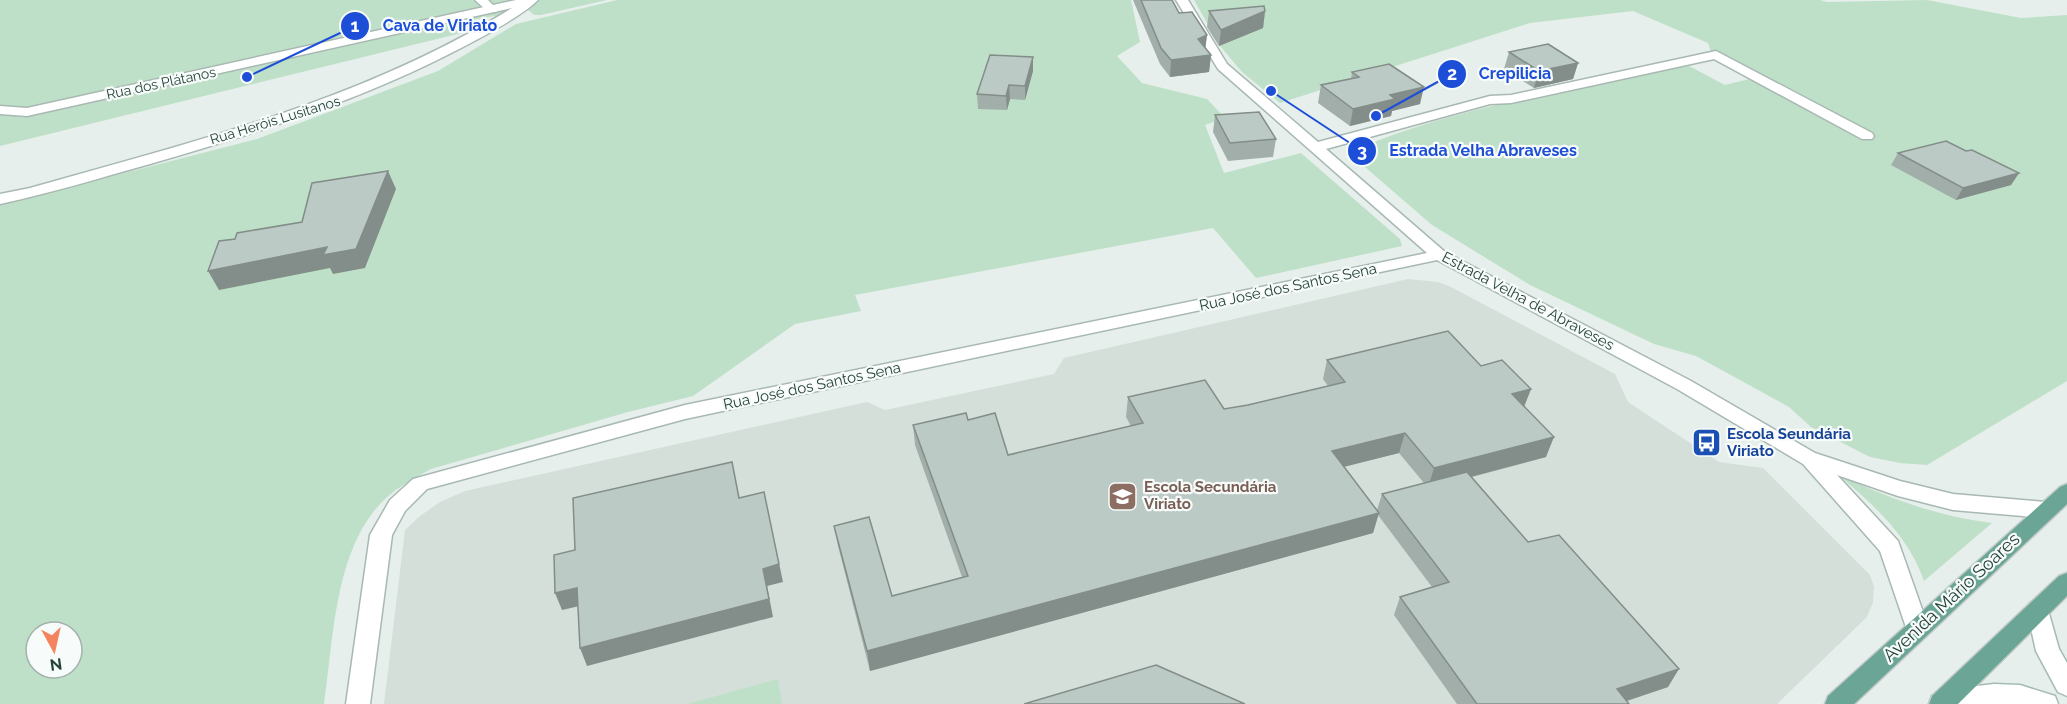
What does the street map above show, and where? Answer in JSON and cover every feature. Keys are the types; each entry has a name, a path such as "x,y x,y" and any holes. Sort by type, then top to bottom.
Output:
{"main road":[{"name":"Avenida Mário Soares","path":"1837,704 2067,492"},
{"path":"1941,704 2067,582"}],"street":[{"path":"481,0 492,10"},
{"name":"Rua dos Plátanos","path":"0,110 27,112 532,0"},
{"name":"Rua Heróis Lusitanos","path":"0,199 33,192 316,109 386,82 430,61 487,30 532,0"},
{"name":"Estrada Velha de Abraveses","path":"1182,0 1222,66 1439,255 1684,385 1808,458"},
{"path":"1316,147 1490,100 1511,99 1716,55 1867,136"},
{"name":"Rua José dos Santos Sena","path":"358,704 381,535 397,506 420,484 685,412 1439,255"},
{"path":"1808,458 1898,488 1953,502 2045,510"},
{"path":"1808,458 1859,511 1890,548 1917,629"},
{"path":"2038,610 2048,651 2067,685"},
{"path":"1941,704 1983,694 2008,693 2046,704"}],"shaded area":[{"name":"Escola Secundária Viriato","path":"1408,279 1438,282 1451,287 1615,374 1628,402 1719,462 1763,468 1870,575 1874,587 1873,602 1867,617 1777,704 384,704 405,530 440,502 465,491 867,402 885,410 1054,374 1064,358"}],"green space":[{"path":"0,0 607,0 541,15 534,15 528,10 472,20 480,22 479,27 474,30 0,146"},
{"path":"617,0 1131,0 1140,42 1117,56 1142,83 1207,99 1225,118 1205,125 1224,173 1301,153 1400,239 1402,246 1256,278 1213,228 855,295 861,311 795,324 693,396 628,412 431,469 396,490 368,519 355,542 346,568 334,623 324,704 0,704 0,205 257,139 438,71 516,24"},
{"path":"1194,0 1820,0 1827,2 1927,0 2021,18 2067,15 2067,381 1927,465 1870,457 1811,427 1789,407 1696,356 1654,344 1530,285 1432,225 1350,154 1352,151 1389,136 1465,113 1662,69 1689,66 1725,85 1749,79 1714,61 1708,43 1633,11 1530,23 1280,103 1242,72 1220,46"},
{"path":"1837,474 1913,505 1951,516 1992,523 1924,581 1909,549 1899,535 1877,509"},
{"path":"778,679 782,704 687,704"}],"building":[{"path":"1141,0 1172,0 1179,13 1192,12 1207,35 1198,39 1211,55 1171,60 1161,48"},
{"path":"1264,6 1265,11 1221,30 1209,11"},
{"path":"1548,44 1578,63 1539,71 1509,52"},
{"path":"990,55 1033,57 1025,86 1009,85 1006,96 977,94"},
{"path":"1389,64 1424,87 1390,95 1395,99 1353,109 1321,85 1359,77 1352,72"},
{"path":"1259,112 1276,139 1230,143 1215,115"},
{"path":"1946,141 1966,151 1972,150 2019,173 1963,188 1898,153"},
{"path":"388,171 356,249 323,255 327,247 208,271 219,241 235,239 237,233 302,222 312,183"},
{"path":"1448,331 1481,366 1502,360 1531,389 1512,394 1554,437 1434,468 1405,433 1332,451 1379,513 867,651 834,526 869,517 892,596 968,576 913,425 966,413 968,420 995,413 1008,455 1143,423 1128,397 1205,380 1224,409 1248,405 1345,382 1327,360"},
{"path":"732,462 739,498 764,492 779,564 763,569 769,599 580,648 577,588 555,593 554,555 575,550 573,498"},
{"path":"1467,472 1528,542 1559,535 1679,669 1617,689 1629,704 1477,704 1400,597 1449,582 1382,494"},
{"path":"1156,665 1245,704 1024,704"}],"place":[{"name":"Cava de Viriato","path":"247,77"},
{"name":"Estrada Velha Abraveses","path":"1271,91"},
{"name":"Crepilicia","path":"1376,116"},
{"name":"Escola Seundária Viriato","path":"1706,443"},
{"name":"Escola Secundária Viriato","path":"1123,496"}]}
